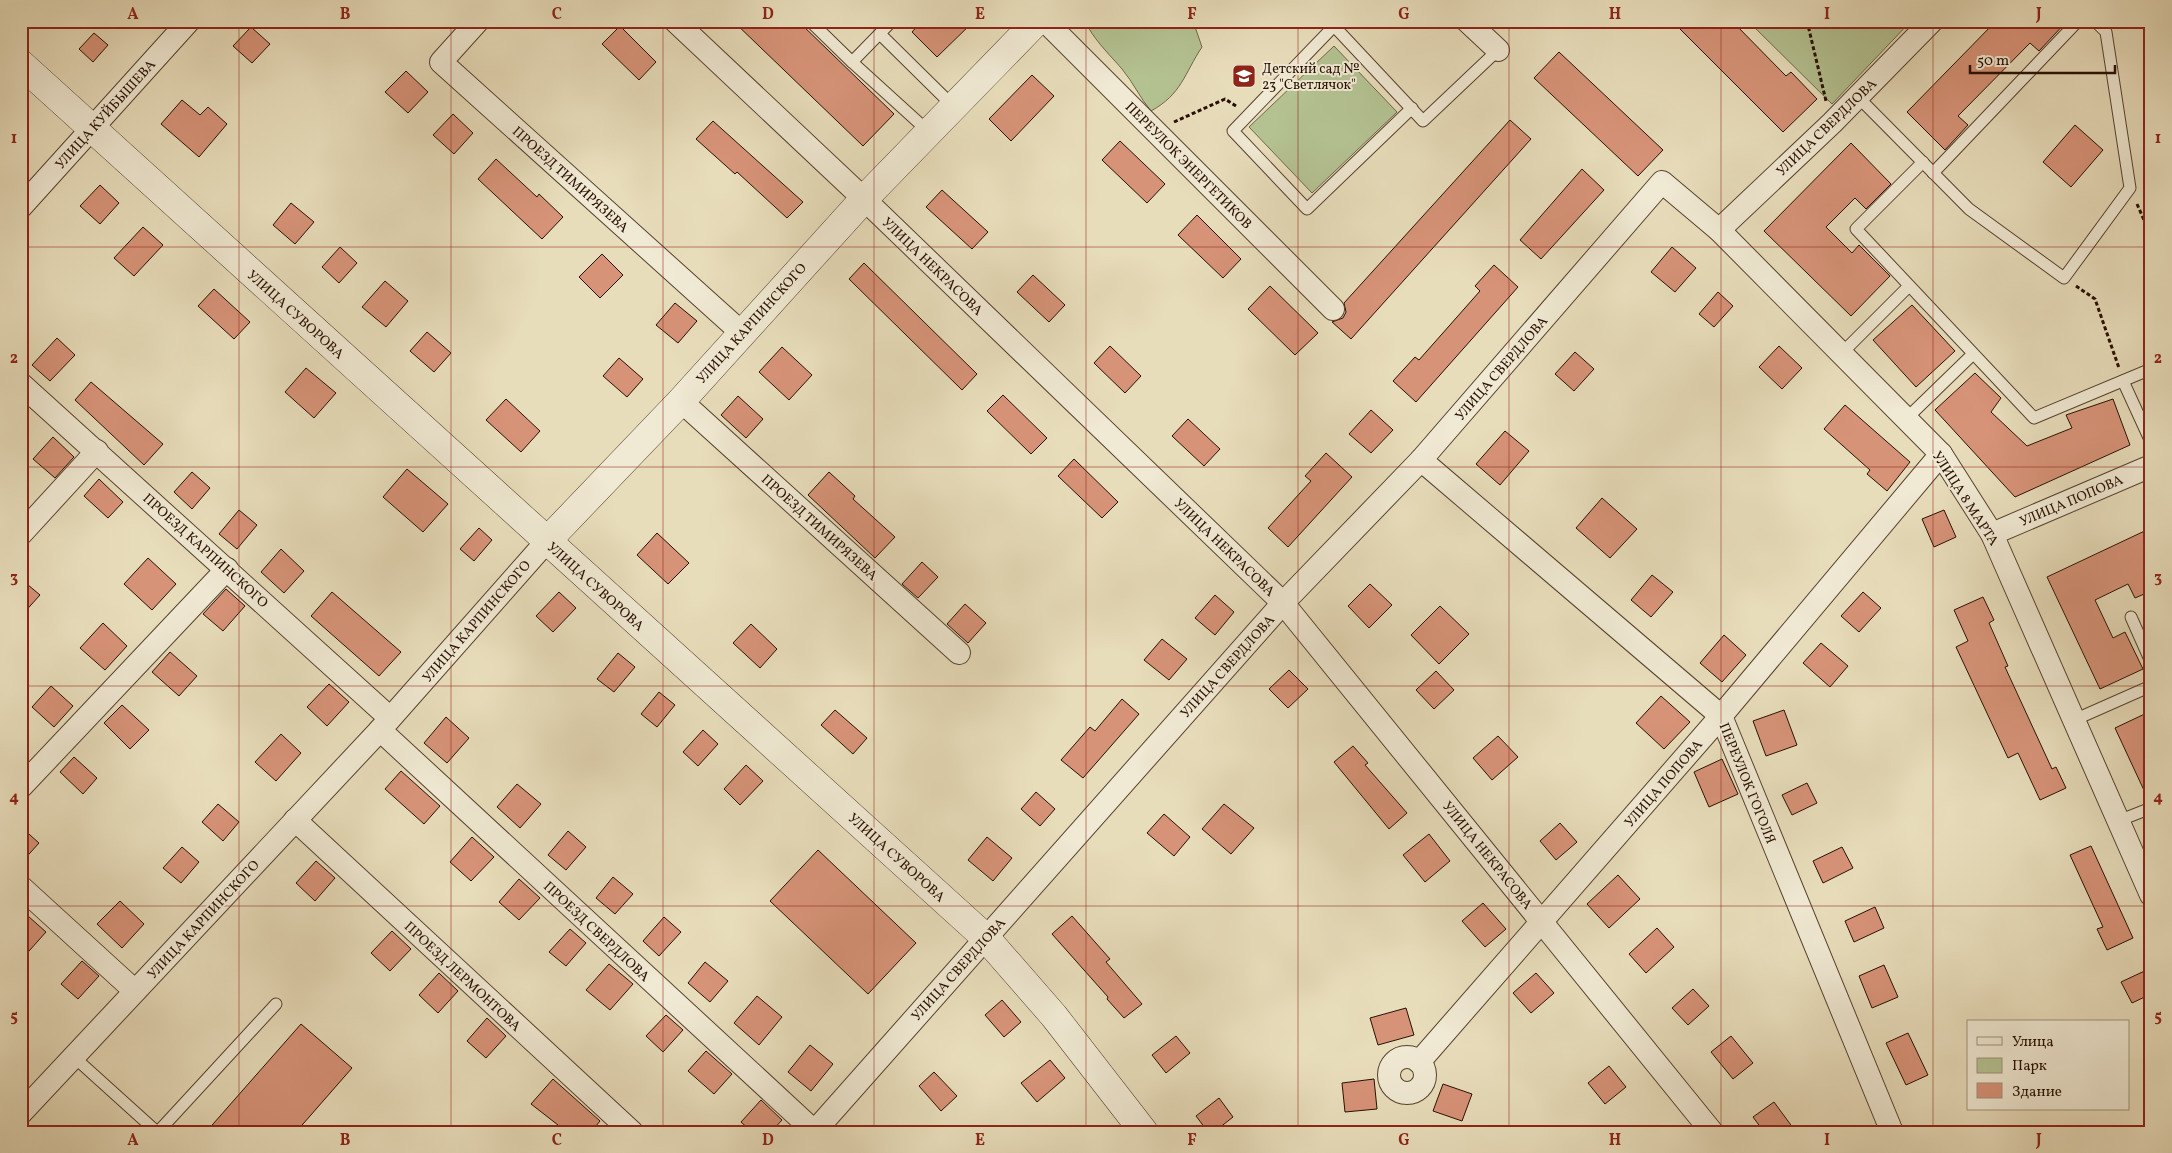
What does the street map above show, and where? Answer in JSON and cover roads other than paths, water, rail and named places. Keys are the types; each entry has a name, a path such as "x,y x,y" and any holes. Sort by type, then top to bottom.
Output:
{"street":[{"name":"УЛИЦА КУЙБЫШЕВА","path":"21,207 189,21"},
{"name":"ПРОЕЗД ТИМИРЯЗЕВА","path":"478,21 442,62 742,333"},
{"name":"УЛИЦА НЕКРАСОВА","path":"675,21 864,199 1283,603 1712,1132"},
{"name":"УЛИЦА КАРПИНСКОГО","path":"21,1113 385,724 546,541 681,401 864,199 1037,21"},
{"name":"ПЕРЕУЛОК ЭНЕРГЕТИКОВ","path":"1045,21 1332,310"},
{"path":"1467,21 1498,50"},
{"name":"УЛИЦА СВЕРДЛОВА","path":"1719,230 1832,123 1932,21"},
{"name":"УЛИЦА СУВОРОВА","path":"21,64 986,938 1054,1016 1144,1132"},
{"name":"УЛИЦА СВЕРДЛОВА","path":"814,1132 1283,603 1421,460 1662,182"},
{"name":"УЛИЦА 8 МАРТА","path":"1662,182 1719,230 1941,454 1992,534 2151,895"},
{"name":"ПРОЕЗД КАРПИНСКОГО","path":"21,384 226,569 385,724"},
{"name":"ПРОЕЗД ТИМИРЯЗЕВА","path":"681,401 959,653"},
{"path":"21,534 97,451"},
{"name":"УЛИЦА ПОПОВА","path":"1418,1062 1721,716 1941,454"},
{"name":"ПЕРЕУЛОК ГОГОЛЯ","path":"1421,460 1721,716 1892,1132"},
{"name":"УЛИЦА ПОПОВА","path":"1992,534 2151,466"},
{"path":"21,787 226,569"},
{"name":"ПРОЕЗД СВЕРДЛОВА","path":"385,724 814,1132"},
{"name":"ПРОЕЗД ЛЕРМОНТОВА","path":"295,820 632,1132"},
{"path":"21,886 135,992"}],"lane":[{"path":"810,21 929,132"},
{"path":"852,62 892,21"},
{"path":"1933,173 2078,21"},
{"path":"1858,97 1969,209 2064,278 2130,188 2106,32 2095,21"},
{"path":"1412,108 1308,209 1233,131 1337,24 1412,108 1423,121 1498,50"},
{"path":"880,34 954,107"},
{"path":"1922,162 1856,229 2034,418 2151,369"},
{"path":"1841,354 1909,286"},
{"path":"1906,419 1973,354"},
{"path":"2123,381 2151,442"},
{"path":"2131,617 2151,662"},
{"path":"2074,720 2151,686"},
{"path":"2118,821 2151,808"},
{"path":"74,1057 158,1132 276,1004"}],"place":[{"name":"Детский сад № 23 \"Светлячок\"","path":"1244,76"}]}
